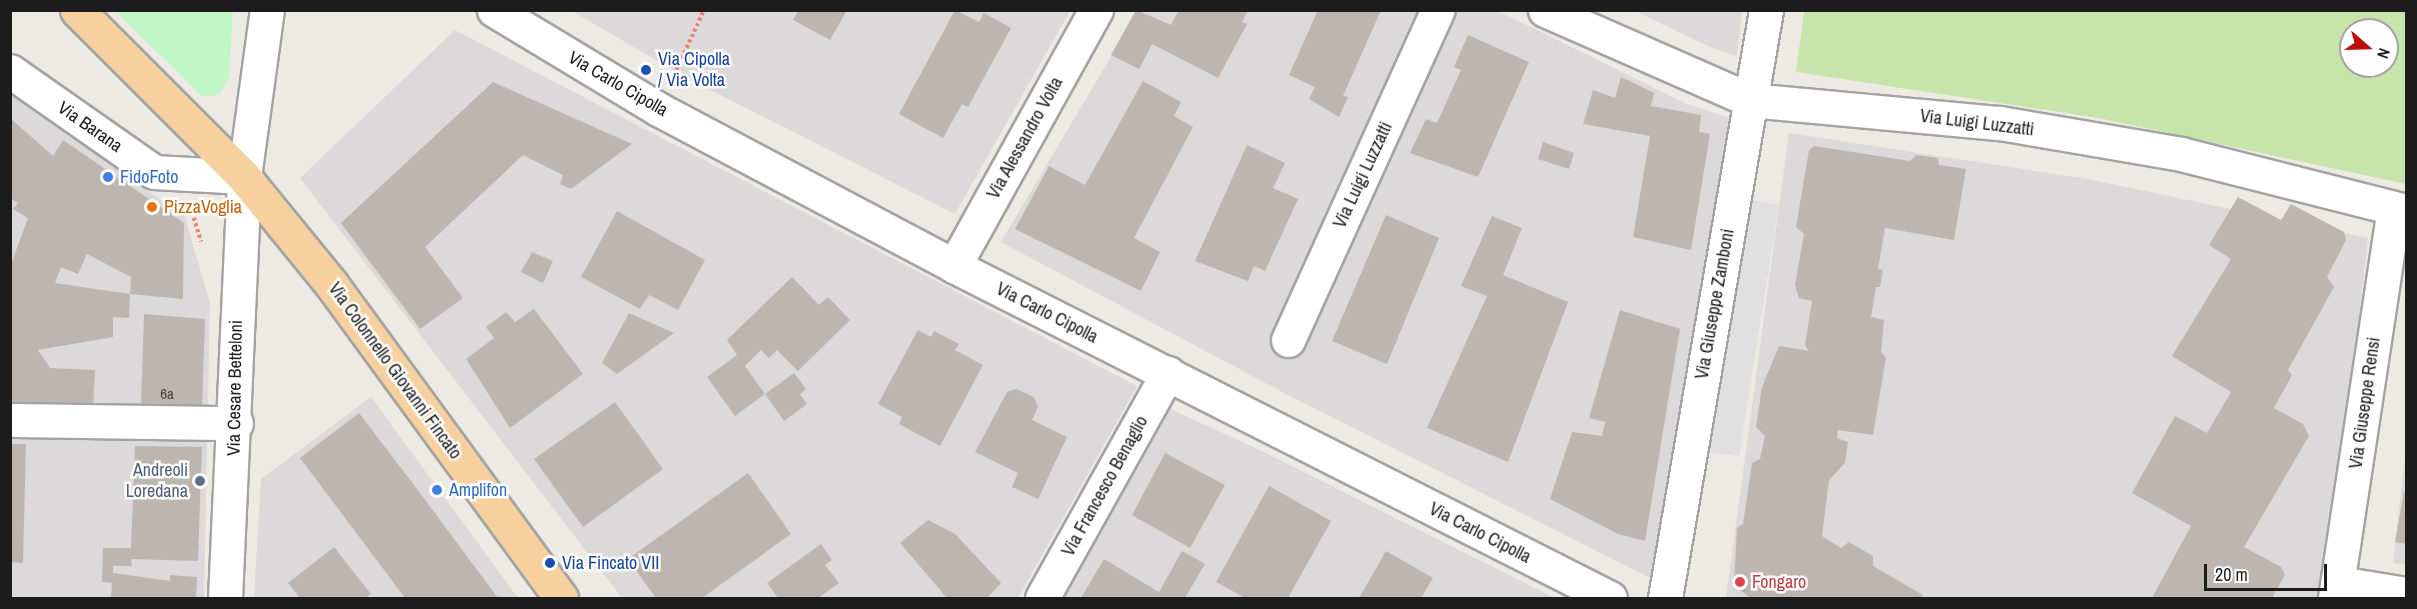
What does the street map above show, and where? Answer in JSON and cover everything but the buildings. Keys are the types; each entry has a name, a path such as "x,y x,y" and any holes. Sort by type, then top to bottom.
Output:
{"main road":[{"path":"77,10 244,177"},
{"name":"Via Colonnello Giovanni Fincato","path":"244,177 332,285 561,598"}],"street":[{"path":"154,172 244,177 267,10"},
{"name":"Via Carlo Cipolla","path":"494,10 658,109 954,266 1610,598"},
{"name":"Via Alessandro Volta","path":"954,266 1096,10"},
{"name":"Via Luigi Luzzatti","path":"1287,340 1438,10"},
{"name":"Via Giuseppe Zamboni","path":"1665,598 1766,10"},
{"name":"Via Luigi Luzzatti","path":"1553,12 1750,100 2000,123 2181,154 2400,209"},
{"name":"Via Barana","path":"10,72 154,172"},
{"name":"Via Cesare Betteloni","path":"225,598 237,423 244,177"},
{"name":"Via Giuseppe Rensi","path":"2337,591 2400,209"},
{"name":"Via Francesco Benaglio","path":"1042,598 1167,373"},
{"path":"10,420 237,423"},
{"path":"2337,591 2406,594"}],"path":[{"path":"658,109 704,10"},
{"path":"154,172 149,182 191,209 204,253"}],"shaded area":[{"path":"572,11 1070,11 955,214 685,77"},
{"path":"1138,11 1498,11 1687,104 1729,118 1666,586 1290,396 1001,242"},
{"path":"1635,11 1742,11 1737,56 1710,47"},
{"path":"455,30 1137,386 1018,598 622,598 300,178"},
{"path":"11,93 185,217 210,303 204,598 11,598"},
{"path":"1789,133 2088,179 2368,238 2327,598 1726,598"},
{"path":"1749,199 1779,205 1739,456 1707,452"},
{"path":"371,397 518,598 254,598 261,479"},
{"path":"1170,409 1262,451 1555,598 1063,598"},
{"path":"2406,448 2406,565 2393,563"}],"green space":[{"path":"115,11 233,11 229,76 220,94 203,97"},
{"path":"1804,11 2406,11 2406,184 2099,118 1796,72"}],"place":[{"name":"Via Cipolla / Via Volta","path":"646,70"},
{"name":"FidoFoto","path":"108,177"},
{"name":"PizzaVoglia","path":"152,207"},
{"name":"Andreoli Loredana","path":"200,481"},
{"name":"Amplifon","path":"437,490"},
{"name":"Via Fincato VII","path":"550,563"},
{"name":"Fongaro","path":"1740,582"}]}
